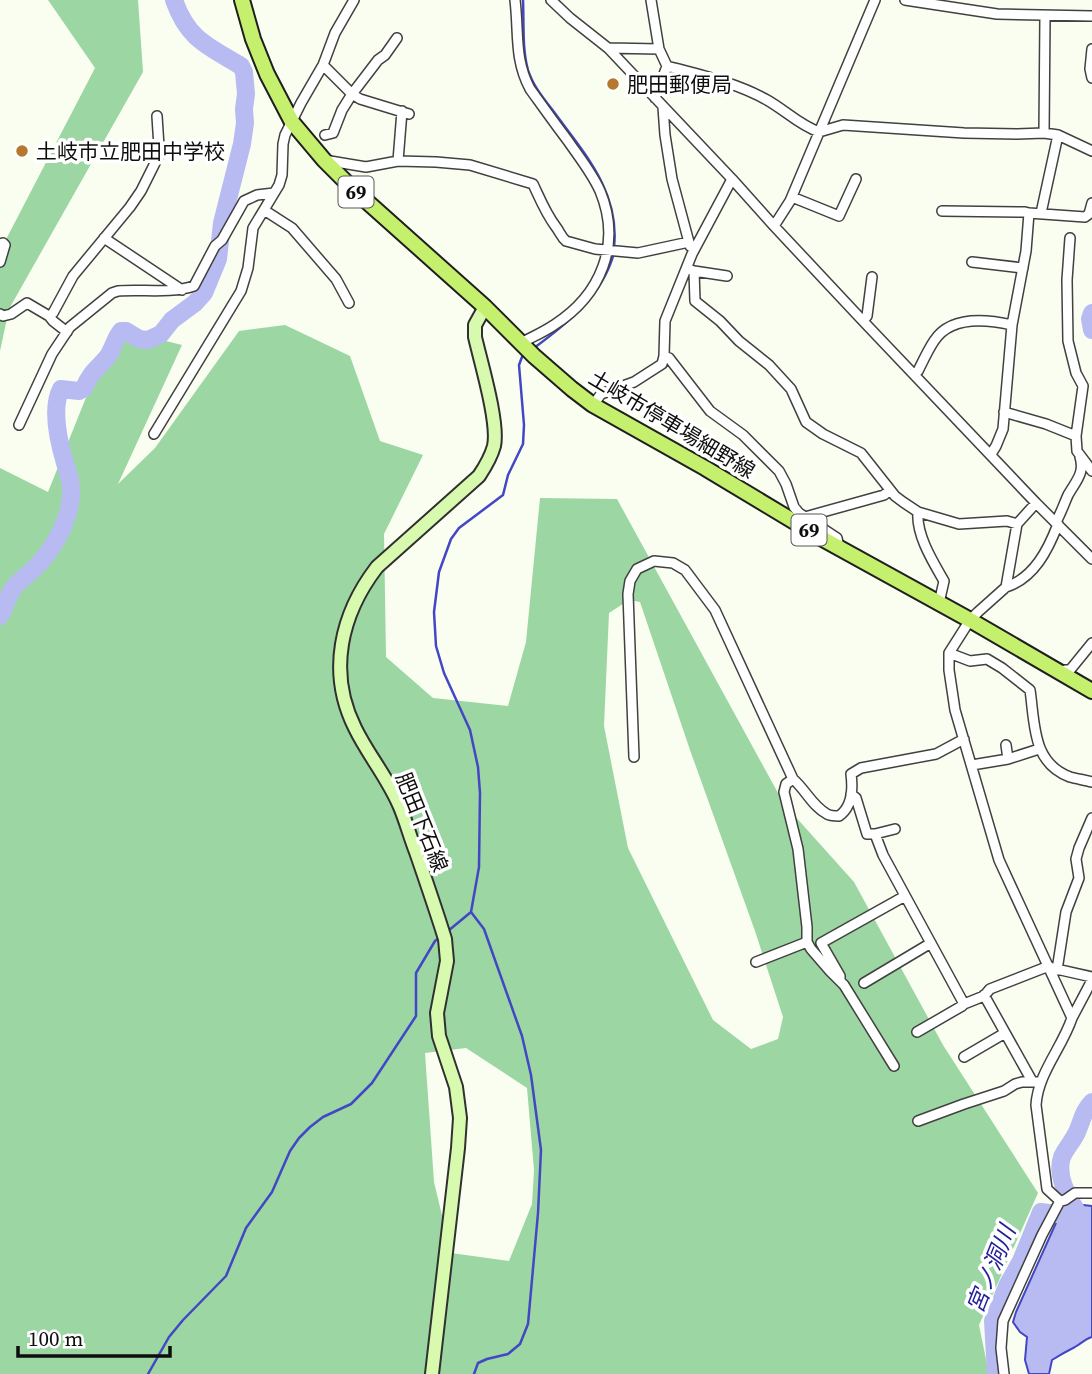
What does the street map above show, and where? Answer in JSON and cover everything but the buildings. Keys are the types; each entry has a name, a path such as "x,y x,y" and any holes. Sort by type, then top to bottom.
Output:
{"main road":[{"name":"土岐市停車場細野線","path":"242,0 262,62 292,122 326,162 485,307 526,348 593,405 1092,691"},
{"name":"肥田下石線","path":"432,1374 460,1118 456,1087 439,1036 437,1013 447,961 445,939 400,807 354,727 340,675 340,652 345,626 363,584 377,567 479,476 488,461 494,445 495,427 475,337 475,325 485,307"}],"street":[{"path":"155,434 241,291 248,268 253,228 279,185 282,175 283,144 301,103 323,65 335,33 354,0"},
{"path":"515,0 524,77 583,162 600,192 613,251 596,282 579,303 526,348"},
{"path":"551,0 608,48 863,321 1092,559"},
{"path":"651,0 659,49 667,66 656,98"},
{"path":"774,226 792,197 875,0"},
{"path":"905,0 997,14 1092,16"},
{"path":"1044,133 1045,16"},
{"path":"326,135 333,133 352,94 397,38"},
{"path":"608,48 659,49"},
{"path":"1092,49 1092,78"},
{"path":"323,65 360,99 405,113 398,161"},
{"path":"667,66 748,91 819,132 843,125 964,132 1044,133 1058,135 1092,151"},
{"path":"663,107 672,179 692,254"},
{"path":"48,316 74,276 141,191 158,157 157,116"},
{"path":"1041,213 1058,135"},
{"path":"326,162 366,167 398,161 470,165 533,184 562,239 595,249 638,253 689,242"},
{"path":"732,178 692,254 690,269 695,301 769,365 791,388 806,422 823,434 861,453 903,502 918,512 959,524 1007,521 1017,524"},
{"path":"792,197 839,216 856,179"},
{"path":"19,425 52,354 80,317 111,293 118,291 182,290 194,286 215,246 222,240 244,201 257,195 274,193"},
{"path":"942,211 1026,212 1085,218 1092,203"},
{"path":"264,210 292,228 336,279 349,303"},
{"path":"991,454 1003,429 1012,325 1023,268 1029,214"},
{"path":"104,238 182,290"},
{"path":"1070,238 1067,280 1068,341 1076,373 1083,386 1076,436 1077,451 1092,471"},
{"path":"0,244 5,245 0,262"},
{"path":"972,262 1023,268"},
{"path":"690,269 727,276"},
{"path":"593,405 601,394 634,382 662,364 665,321 690,269"},
{"path":"863,321 867,316 872,277"},
{"path":"0,314 11,314 27,303 67,332"},
{"path":"914,374 935,338 953,325 972,321 1012,325"},
{"path":"664,356 669,358 710,411 743,435 779,471 794,507 837,538 839,548"},
{"path":"1004,412 1076,436"},
{"path":"1052,968 999,860 956,710 949,653 978,612 1040,562 1068,495 1080,477 1080,455"},
{"path":"805,517 884,495 890,490"},
{"path":"1006,587 1017,524 1036,503"},
{"path":"918,512 917,518 926,548 944,582 939,603"},
{"path":"634,757 628,594 630,581 637,569 653,561 673,563 685,570 715,610 793,779 828,815 839,816 846,811 853,786 851,774 861,768 936,754 964,740"},
{"path":"1061,673 1070,670 1092,643"},
{"path":"949,653 970,661 987,659 1002,667 1030,690 1040,749 1047,761 1072,778 1092,782"},
{"path":"1006,745 1008,759"},
{"path":"972,765 1008,759 1040,749"},
{"path":"793,779 786,784 784,792 798,849 807,942 844,985 894,1066"},
{"path":"851,794 856,799 867,834 895,829"},
{"path":"1072,1018 1052,975 1052,968 1066,912 1079,878 1076,859 1092,818"},
{"path":"875,834 883,855 964,1004"},
{"path":"841,981 821,943 905,896"},
{"path":"756,962 807,942"},
{"path":"864,983 931,943"},
{"path":"917,1032 984,995 990,989 1052,968 1092,979 1068,1030 1036,1082 1036,1105 1047,1189 1060,1201"},
{"path":"984,995 1036,1082"},
{"path":"964,1057 1005,1033"},
{"path":"918,1121 1004,1091 1015,1084 1036,1082"},
{"path":"1004,1374 1003,1321 1037,1245 1060,1201 1075,1193 1092,1192"}],"green space":[{"path":"48,0 138,0 143,72 9,309 0,351 0,251 95,68"},
{"path":"285,325 350,356 380,441 423,455 384,534 386,657 433,698 508,706 526,642 540,498 617,499 784,804 854,882 943,1045 1038,1193 979,1325 989,1374 0,1374 0,468 48,492 114,328 182,345 118,484 155,448 239,331","holes":["629,600 640,602 783,1017 778,1039 751,1049 713,1020 628,848 604,726 609,613","466,1048 527,1088 534,1170 532,1204 509,1261 451,1253 434,1182 425,1053"]}],"water":[{"path":"1083,1205 1092,1206 1092,1337 1052,1360 1049,1374 1029,1374 1025,1360 1027,1337 1013,1322 1016,1312 1060,1214"}],"waterway":[{"path":"0,616 14,587 34,569 54,544 64,525 70,504 70,478 60,446 56,415 61,389 79,391 84,388 108,356 121,331 148,340 161,334 172,320 204,293 218,259 222,223 245,123 244,72 241,66 200,41 186,24 174,0"},
{"path":"523,0 525,53 530,76 588,158 606,191 614,227 614,247"},
{"path":"534,348 582,307 601,282 614,253"},
{"path":"1092,313 1092,330"},
{"path":"448,931 471,912 479,867 480,793 478,767 470,730 444,673 436,646 434,612 439,572 451,539 459,528 503,495 508,475 523,444 519,365 526,354"},
{"path":"471,912 484,929 522,1036 531,1075 541,1150 528,1324 520,1344 508,1354 478,1363 474,1374"},
{"path":"148,1374 169,1337 226,1276 246,1228 272,1192 290,1151 299,1138 323,1117 351,1104 372,1083 416,1016 416,973 440,937"},
{"name":"宮ノ洞川","path":"996,1374 993,1321 1041,1212 1064,1215 1076,1210 1063,1185 1060,1171 1062,1157 1092,1102"}],"place":[{"name":"肥田郵便局","path":"613,84"},
{"name":"土岐市立肥田中学校","path":"22,151"}]}
